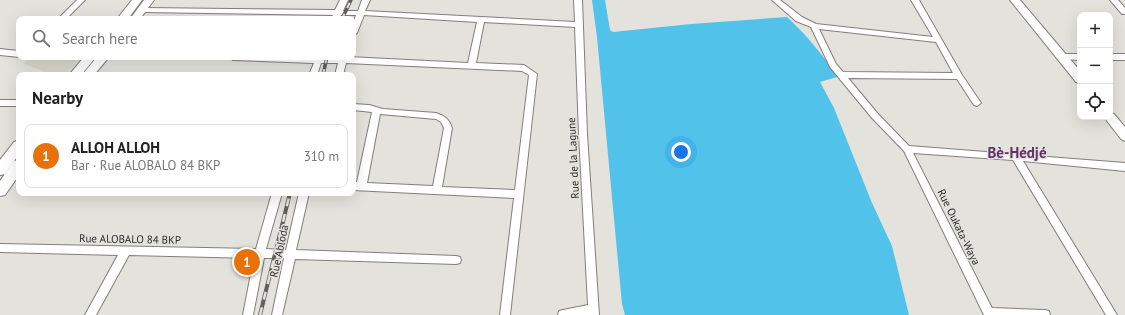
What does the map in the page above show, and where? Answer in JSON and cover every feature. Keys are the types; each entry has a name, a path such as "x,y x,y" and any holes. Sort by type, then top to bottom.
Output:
{"main road":[{"path":"126,16 148,0"},
{"path":"1015,0 1077,75"},
{"path":"135,16 139,5"},
{"path":"78,72 88,60"},
{"path":"90,72 100,60"},
{"path":"1112,120 1125,136"},
{"path":"0,170 16,149"},
{"path":"0,191 16,169"}],"street":[{"path":"65,16 81,0"},
{"path":"336,16 344,0"},
{"path":"356,24 366,0"},
{"name":"Rue de la Lagune","path":"578,0 583,134 594,312"},
{"path":"776,0 799,19 814,26 938,40"},
{"path":"915,0 959,76 977,103"},
{"path":"1114,0 1125,0"},
{"path":"1114,0 1125,12"},
{"path":"139,5 336,16 360,13 579,25"},
{"path":"471,66 481,20"},
{"name":"Rue Oukata-Waya","path":"814,26 833,65 875,116 907,149 989,314"},
{"path":"0,52 16,54"},
{"path":"1063,57 1077,57"},
{"path":"1113,57 1125,57"},
{"path":"314,72 319,60"},
{"path":"339,72 343,60"},
{"path":"356,60 524,68 532,74 505,315"},
{"path":"842,75 959,76"},
{"path":"0,103 16,103"},
{"path":"356,107 383,112 436,116 447,122 448,128 437,190"},
{"path":"377,110 357,186 518,194"},
{"path":"907,149 1125,167"},
{"path":"1016,157 1112,315"},
{"path":"248,315 260,254 276,196"},
{"name":"Rue Abloda","path":"277,315 303,196"},
{"name":"Rue ALOBALO 84 BKP","path":"0,248 290,254 456,260"},
{"path":"90,315 126,251"},
{"path":"563,315 594,312"},
{"path":"989,314 1045,315"}],"shaded area":[{"path":"26,60 78,60 68,72 45,72 23,63"}],"water":[{"path":"592,0 605,0 610,30 613,32 691,24 787,17 820,53 837,77 820,82 834,108 872,203 892,246 909,315 625,315 622,304 597,37"}],"railway":[{"path":"343,16 351,0"},
{"path":"324,72 326,60"},
{"path":"260,315 289,196"}],"place":[{"name":"ALLOH ALLOH","path":"247,262"}],"district":[{"name":"Bè-Hédjé","path":"1017,153"}]}
